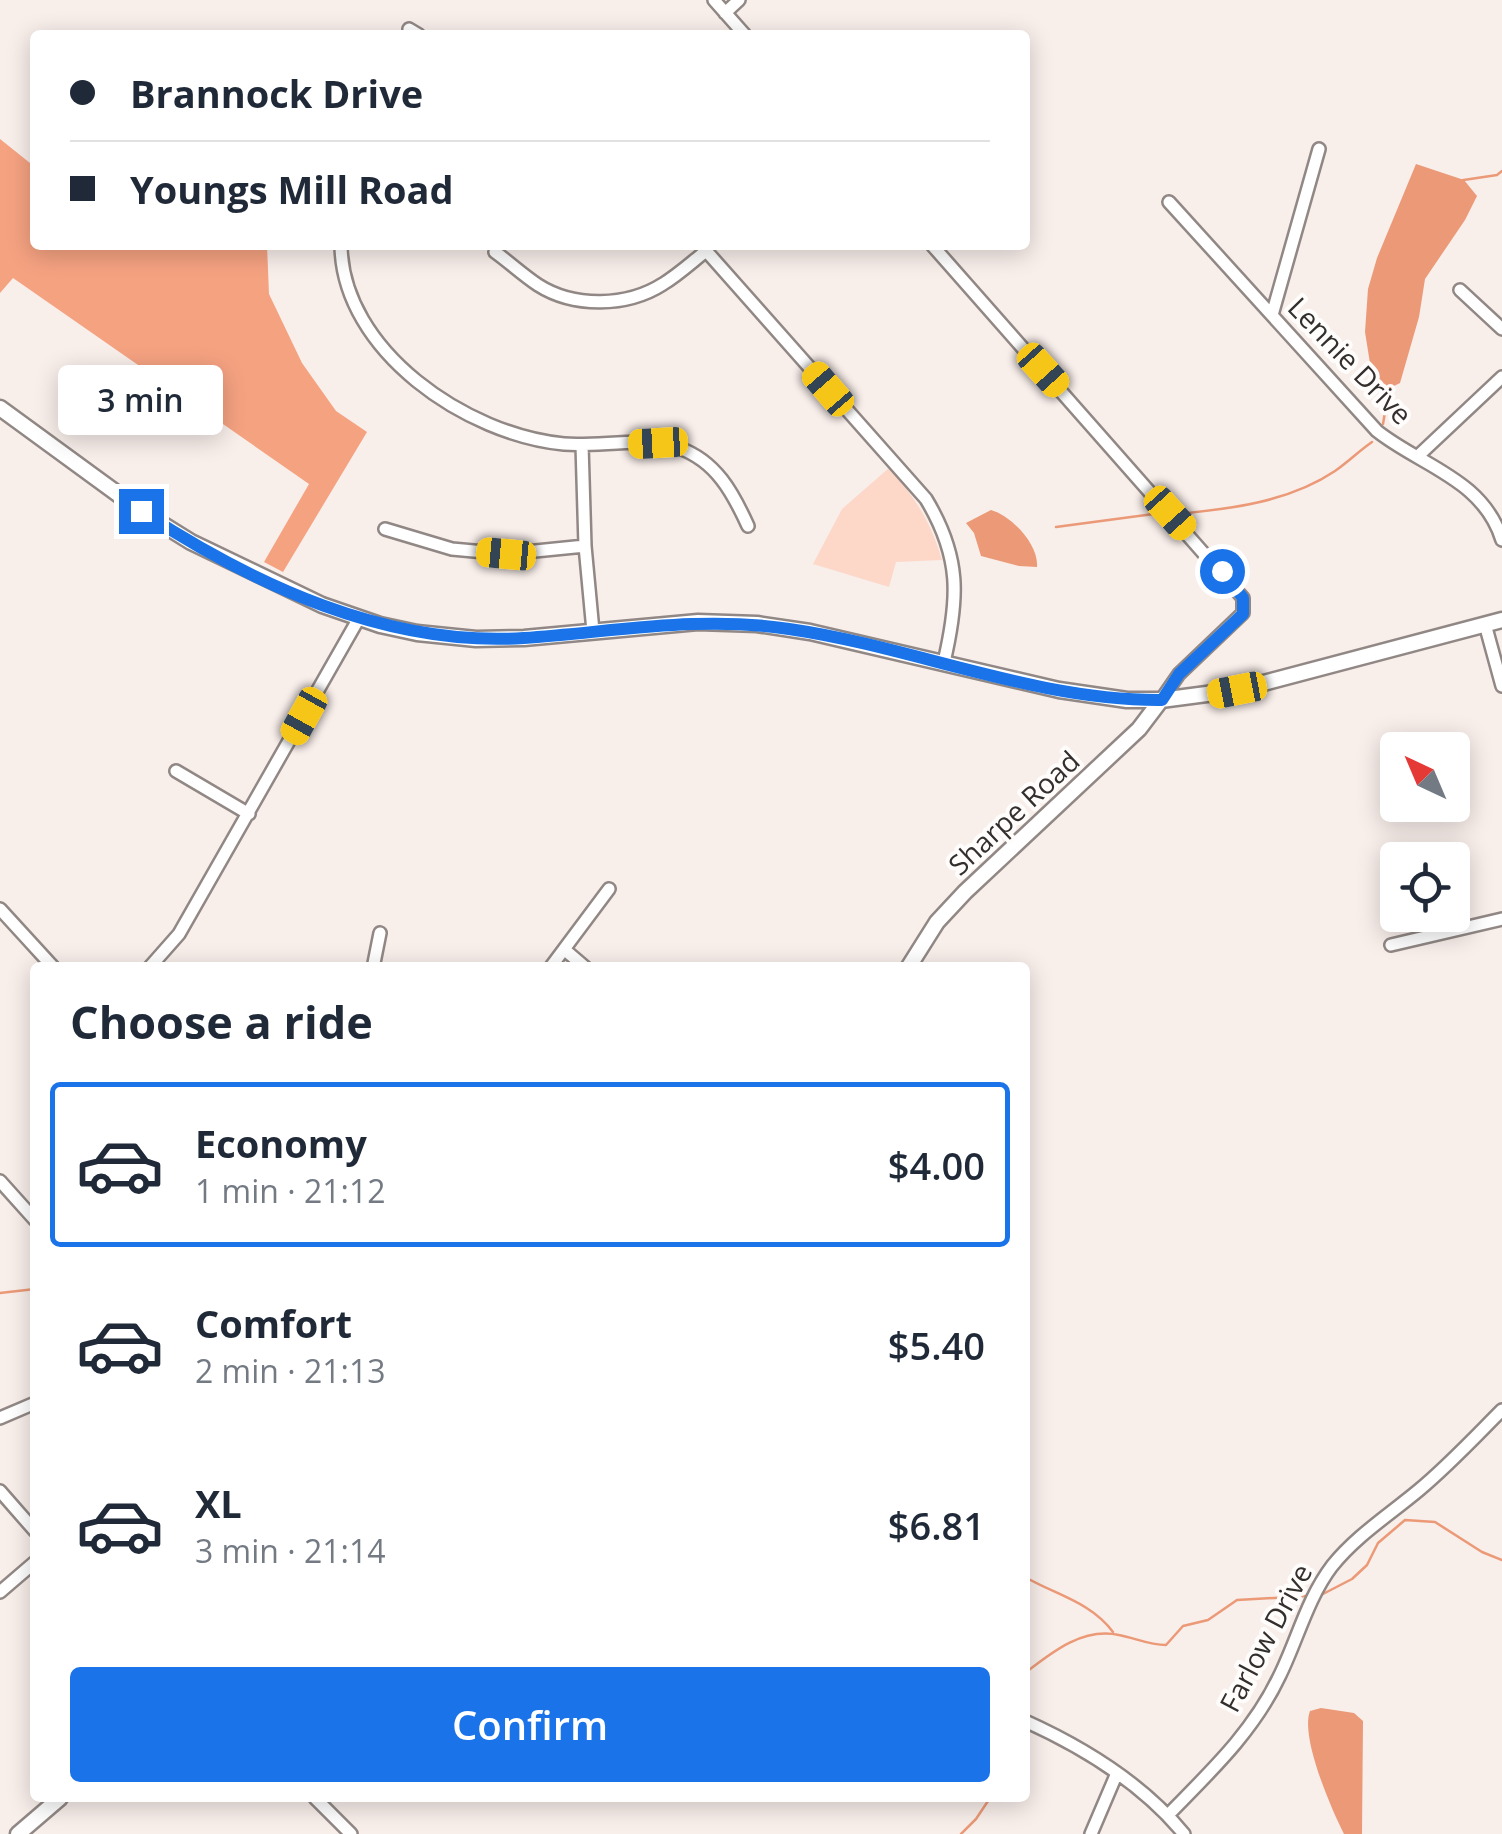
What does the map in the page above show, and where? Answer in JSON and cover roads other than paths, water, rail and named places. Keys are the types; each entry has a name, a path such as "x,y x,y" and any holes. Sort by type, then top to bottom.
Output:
{"street":[{"path":"714,0 740,30"},
{"path":"725,13 739,0"},
{"path":"1272,316 1319,148"},
{"name":"Lennie Drive","path":"1169,202 1377,432 1395,446 1450,474 1491,517 1502,540"},
{"path":"342,250 344,275 358,316 386,354 454,405 504,430 560,444 658,443 679,448 701,459 718,474 732,492 748,526"},
{"path":"495,252 554,293 571,299 606,302 635,298 661,286 701,250"},
{"path":"705,250 926,499 938,519 956,586 944,662"},
{"path":"936,250 1241,594 1243,614 1179,674 1162,700"},
{"path":"1460,290 1502,329"},
{"path":"1418,456 1502,377"},
{"path":"0,408 175,533 245,570 359,618 417,633 524,638 698,622 757,624 810,632 1058,690 1127,700 1162,700 1237,690 1502,620"},
{"path":"582,445 592,631"},
{"path":"385,528 452,548 506,554 585,546"},
{"path":"153,962 179,934 359,618"},
{"path":"1485,624 1502,686"},
{"name":"Sharpe Road","path":"912,962 937,922 965,892 1127,741 1162,700"},
{"path":"176,771 250,814"},
{"path":"555,962 609,889"},
{"path":"0,909 49,962"},
{"path":"1391,945 1502,918"},
{"path":"374,962 380,933"},
{"path":"565,950 579,962"},
{"path":"0,1181 30,1214"},
{"path":"0,1418 30,1406"},
{"name":"Farlow Drive","path":"1168,1814 1233,1748 1261,1708 1278,1679 1316,1590 1343,1553 1420,1489 1502,1410"},
{"path":"0,1491 30,1526"},
{"path":"0,1592 30,1566"},
{"path":"1030,1724 1089,1753 1168,1814 1184,1834"},
{"path":"1091,1834 1117,1773"},
{"path":"18,1834 55,1802"},
{"path":"320,1802 351,1834"}],"waterway":[{"path":"1457,181 1502,171"},
{"path":"1383,424 1389,388"},
{"path":"1177,514 1238,506 1298,490 1335,471 1372,442"},
{"path":"1056,527 1161,513"},
{"path":"0,1293 30,1290"},
{"path":"1321,1595 1352,1579 1367,1565 1378,1543 1405,1520 1435,1522 1502,1560"},
{"path":"1030,1579 1084,1606 1113,1632"},
{"path":"1030,1669 1081,1638 1106,1633 1166,1645 1183,1626 1208,1620 1237,1600 1308,1596"},
{"path":"961,1834 987,1802"}]}
